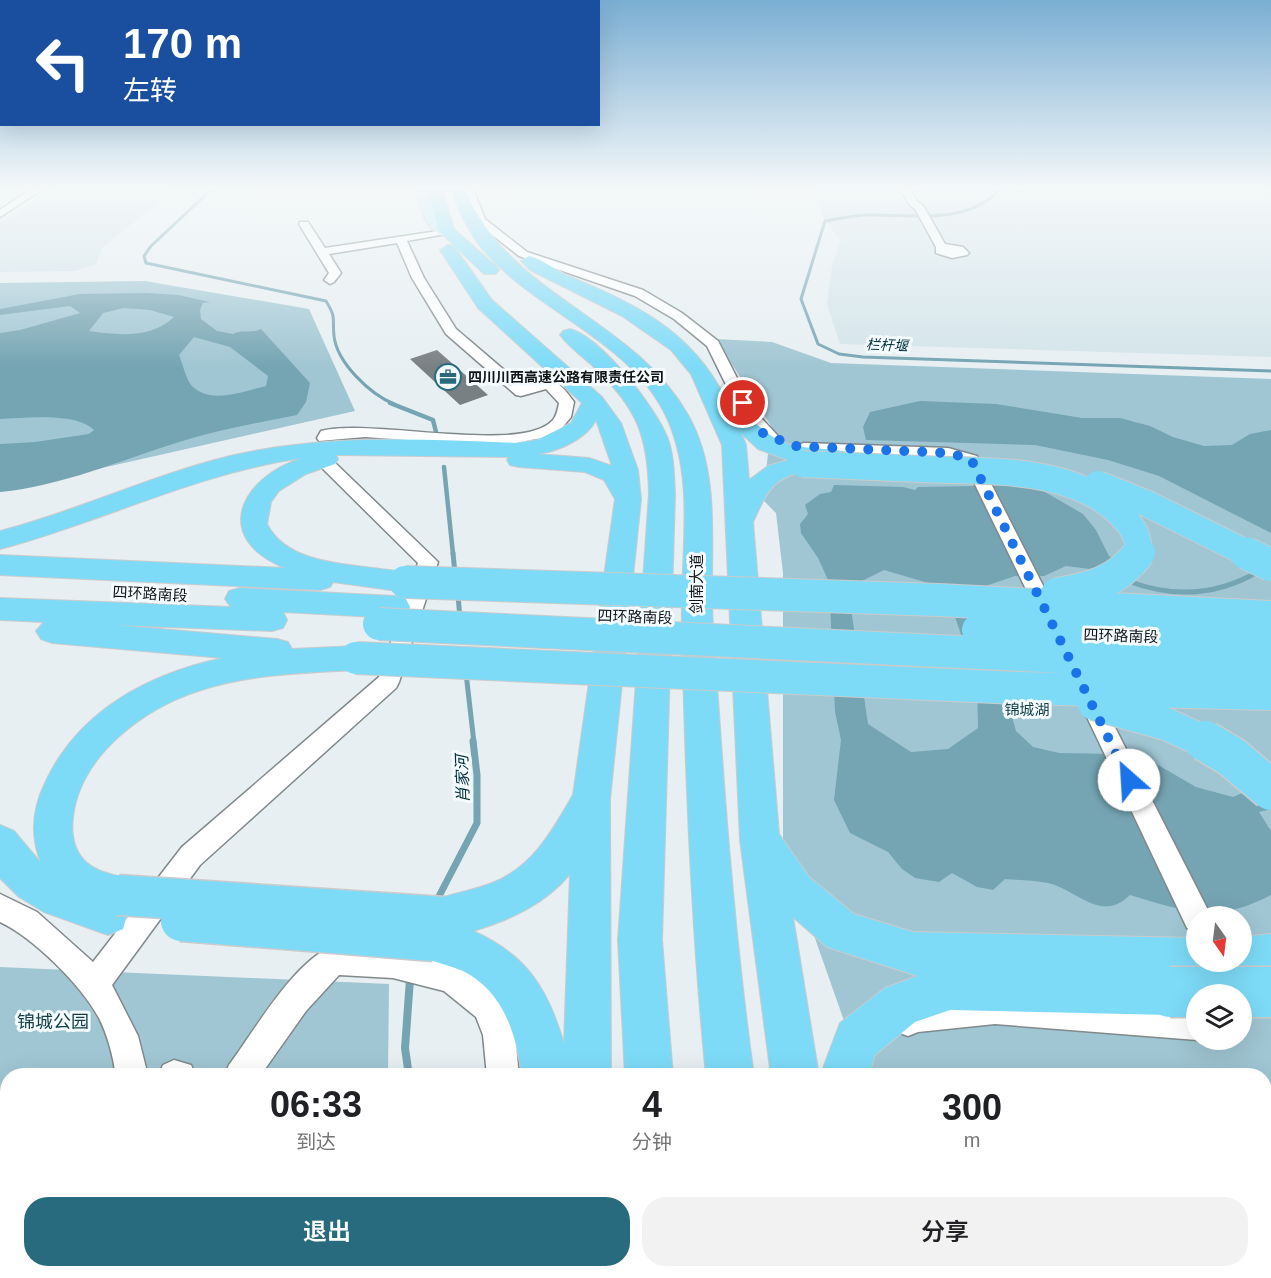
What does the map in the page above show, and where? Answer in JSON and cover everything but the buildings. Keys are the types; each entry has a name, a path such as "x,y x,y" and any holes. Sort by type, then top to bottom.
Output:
{"highway":[{"path":"447,249 485,304 594,402 609,423 620,447 626,470 628,499 591,799 587,1068"},
{"path":"467,249 623,383 654,434 660,455 662,494 640,940 645,1047 649,1068"},
{"name":"剑南大道","path":"492,249 520,274 631,358 662,390 687,436 694,464 698,508 696,599 709,866 719,994 729,1068"},
{"path":"513,249 544,273 590,292 641,319 688,355 710,392 734,445 760,840 794,1068"},
{"path":"710,392 766,444 790,453 1015,465 1067,474 1110,487 1271,564"},
{"path":"0,540 52,525 192,475 273,454 334,446 517,450 543,446 580,428 594,402"},
{"path":"393,604 327,571 291,561 269,549 259,540 254,527 253,512 260,498 278,480 298,468 322,459 374,453 575,462 613,475 628,499"},
{"path":"0,565 238,578 393,604 939,600 1058,594 1107,585 1125,571 1139,553 1134,528 1116,508 1086,491 1043,478 1005,473 802,464 780,468 755,484 739,522"},
{"name":"四环路南段","path":"0,586 1271,644"},
{"path":"939,600 1271,617"},
{"name":"四环路南段","path":"0,609 393,604 1271,667"},
{"path":"0,626 356,658 1017,688 1271,694"},
{"path":"113,904 89,890 65,871 53,850 52,827 57,802 65,777 82,752 132,709 167,689 261,663 356,658"},
{"path":"1017,688 1143,715 1207,741 1253,772 1271,790"},
{"path":"425,948 481,909 517,894 554,863 591,799"},
{"path":"760,840 794,891 842,933 913,954 1271,992"},
{"path":"0,844 15,865 43,892 425,948 458,945 500,968 515,986 537,1025 545,1068"},
{"path":"1252,958 1271,956"},
{"path":"847,1068 856,1040 901,1004 950,988 1181,984"}],"street":[{"path":"320,249 335,273 330,280"},
{"path":"322,252 341,249"},
{"path":"325,438 327,434 376,432 495,439 530,437 552,428 564,418 567,402 549,383 521,392 451,331 418,278 405,249"},
{"path":"515,249 547,264 639,293 678,316 712,344 753,422 763,433 778,441 812,449 965,455 971,459 1191,906"},
{"path":"93,986 191,856 388,682 428,562 325,462"},
{"path":"0,908 9,910 38,929 104,999 130,1057 131,1068"},
{"path":"245,1068 285,1010 316,974 334,960 425,948 451,978 488,1006 499,1035 502,1068"},
{"path":"868,1068 871,1056 891,1030 916,1017 995,1009 1181,984"}],"shaded area":[{"path":"0,249 102,249 96,264 76,271 0,272"},
{"path":"838,249 1271,249 1271,357 840,344 827,304 832,266"},
{"path":"147,293 178,295 210,302 203,303 200,310 201,319 217,331 233,334 261,329 310,383 306,402 297,415 206,434 68,479 0,492 0,444 35,442 89,434 94,430 86,424 63,418 0,419 0,333 20,330 80,313 70,306 0,315 0,309 80,294","holes":["124,308 150,310 174,317 155,329 134,334 89,331 103,313","194,337 230,347 268,376 266,386 218,396 200,392 192,386 186,376 179,355"]},
{"path":"920,401 996,404 1082,418 1120,418 1150,426 1173,437 1204,446 1232,445 1250,434 1271,430 1271,533 1159,476 1108,460 1035,445 866,440 863,427 870,412"},
{"path":"834,485 903,487 915,490 918,487 1033,485 1083,514 1096,530 1109,556 1126,569 1098,570 1066,566 1044,576 1015,576 977,589 1016,731 1033,747 1059,753 1118,754 1146,758 1196,787 1233,797 1270,781 1271,809 1259,812 1271,831 1271,895 1245,906 1186,906 1186,910 1130,895 1119,903 1099,906 1058,886 1037,881 1005,879 993,890 977,887 952,873 939,882 915,878 902,869 888,852 850,833 834,800 841,740 835,712 829,582 818,558 801,533 800,524 808,514 805,505 820,494 831,492","holes":["884,570 945,588 977,681 978,728 948,749 911,752 868,724 848,588"]}],"green space":[{"path":"145,281 309,309 355,411 0,491 0,283"},
{"name":"锦城湖","path":"716,339 772,342 831,363 1271,379 1271,1068 861,1068 783,847 783,573 776,513 763,500 771,426"},
{"name":"锦城公园","path":"0,967 389,984 388,1068 0,1068"}],"waterway":[{"name":"肖家河","path":"149,249 144,256 146,263 326,301 333,315 334,336 341,357 365,385 394,404"},
{"name":"栏杆堰","path":"816,249 801,299 818,344 839,354 863,357 1271,371"},
{"name":"肖家河","path":"390,403 433,420 436,432"},
{"name":"肖家河","path":"444,467 453,554"},
{"name":"肖家河","path":"453,553 455,574"},
{"path":"1128,581 1162,590 1195,592 1227,586 1259,571"},
{"name":"肖家河","path":"458,595 460,619"},
{"name":"肖家河","path":"466,673 474,743"},
{"name":"肖家河","path":"436,902 477,823 477,775 473,741"},
{"name":"肖家河","path":"410,980 411,976"},
{"name":"肖家河","path":"408,1068 405,1048 410,979"}],"place":[{"name":"四川川西高速公路有限责任公司","path":"448,377"}],"route":[{"path":"743,403 753,422 763,433 794,446 812,449 948,453 965,455 971,459 1129,780"}]}
